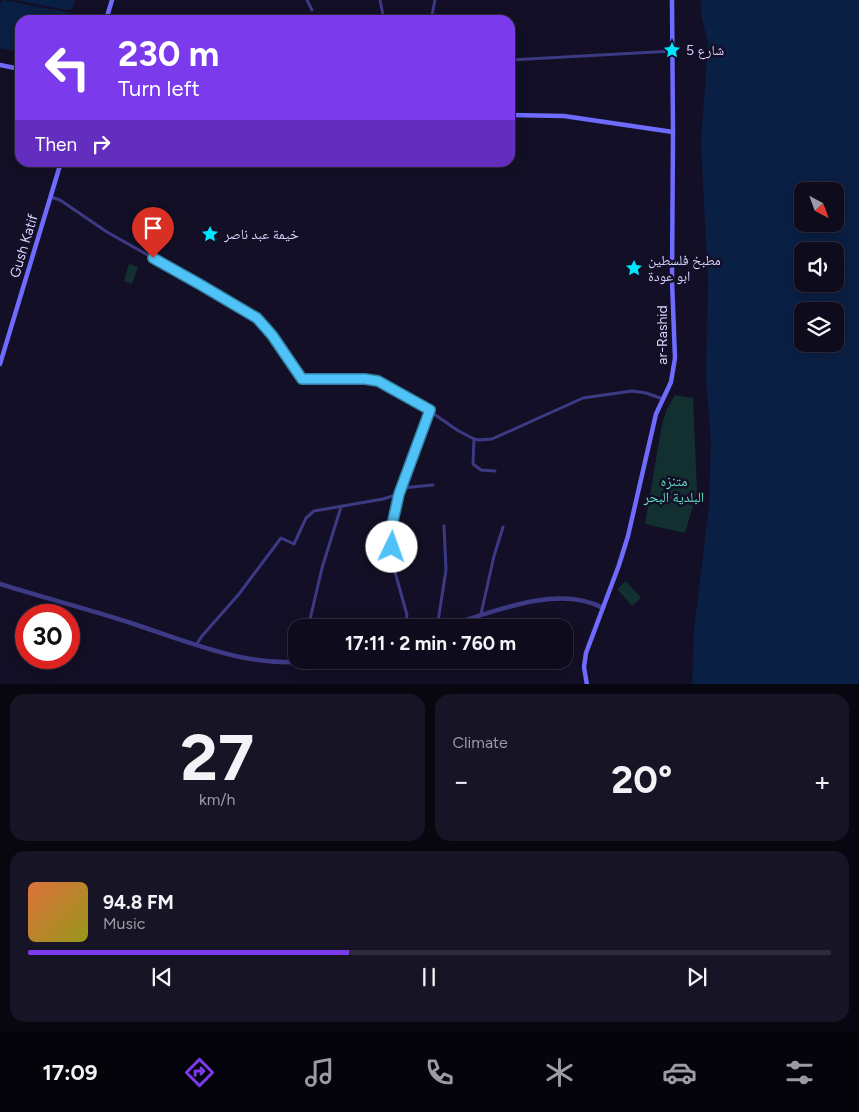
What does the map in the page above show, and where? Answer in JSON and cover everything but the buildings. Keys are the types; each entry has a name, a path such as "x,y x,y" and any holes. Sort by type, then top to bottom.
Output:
{"main road":[{"path":"108,15 112,0"},
{"name":"ar-Rashid","path":"587,684 584,667 586,652 628,536 656,414 672,382 674,358 672,281 672,0"},
{"path":"0,64 15,68"},
{"path":"515,115 564,116 673,132"},
{"name":"Gush Katif","path":"0,364 60,167"}],"street":[{"path":"307,0 312,10"},
{"path":"380,0 383,15"},
{"path":"432,15 434,0"},
{"path":"515,60 673,51"},
{"path":"51,198 60,200 107,232 257,318 272,335 302,379 365,379 378,381 430,410 457,430 474,439 492,439 584,398 632,391 646,393 663,399"},
{"path":"406,619 407,615 395,572 390,534 399,494 430,410"},
{"path":"474,439 472,464 482,470 495,471"},
{"path":"402,488 433,485"},
{"path":"196,645 239,594 281,538 294,544 306,518 310,514 320,509 341,507 399,494"},
{"path":"310,619 322,568 341,507"},
{"path":"438,619 446,560 444,526"},
{"path":"481,614 494,556 503,528"},
{"path":"0,584 250,660 272,663 288,662"},
{"path":"467,619 521,604 557,598 591,602 603,608"}],"green space":[{"path":"129,264 138,267 132,284 124,281"},
{"name":"متنزه البلدية البحر","path":"675,395 693,398 697,492 685,533 645,524 662,424 667,409"},
{"path":"626,581 641,598 632,606 617,589"}],"water":[{"path":"3,0 66,12 70,15 15,15 15,51 0,48 1,2"},
{"path":"15,0 75,0 72,9 67,10"},
{"path":"701,0 859,0 859,684 692,684 694,630 709,506 711,443 706,378 708,282 701,143 708,43 701,14"}],"place":[{"name":"شارع 5","path":"672,50"},
{"name":"خيمة عبد ناصر","path":"210,234"},
{"name":"مطبخ فلسطين ابو عودة","path":"634,268"}],"route":[{"path":"153,258 257,318 272,335 302,379 365,379 378,381 430,410 399,494 390,534 392,547"}]}
